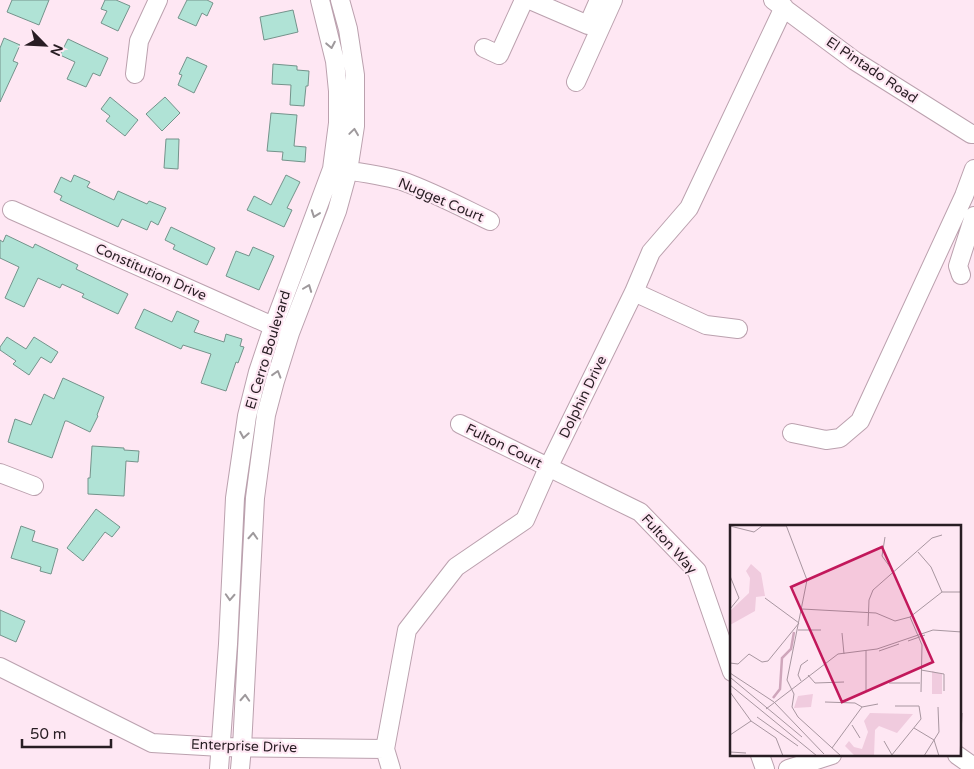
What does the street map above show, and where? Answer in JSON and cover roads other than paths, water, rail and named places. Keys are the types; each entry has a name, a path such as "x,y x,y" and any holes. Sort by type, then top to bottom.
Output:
{"street":[{"path":"135,74 139,41 158,0"},
{"name":"El Cerro Boulevard","path":"240,769 255,498 266,415 290,333 337,211 340,170 338,91 334,61 320,0"},
{"name":"El Cerro Boulevard","path":"219,769 235,498 247,416 258,372 273,327 340,170 355,126 355,76 348,30 340,0"},
{"path":"484,48 499,55 524,0"},
{"path":"530,0 588,25 599,0"},
{"path":"576,82 613,0"},
{"name":"El Pintado Road","path":"778,4 855,61 970,134 974,134"},
{"name":"Dolphin Drive","path":"391,769 385,748 407,630 456,567 525,520 548,468 634,292 650,252 689,208 778,4"},
{"path":"792,433 826,440 840,438 860,421 964,196 974,169"},
{"name":"Nugget Court","path":"340,170 386,177 402,182 490,221"},
{"name":"Constitution Drive","path":"12,210 290,333"},
{"path":"961,275 958,266 974,216"},
{"path":"634,292 706,325 738,329"},
{"name":"Fulton Court","path":"460,424 548,468"},
{"name":"Fulton Way","path":"548,468 640,512 696,571 730,666"},
{"path":"0,473 34,486"},
{"name":"Enterprise Drive","path":"0,667 152,742 242,747 385,748"},
{"path":"760,756 765,769"},
{"path":"788,769 829,756"},
{"path":"958,756 974,767"}]}
